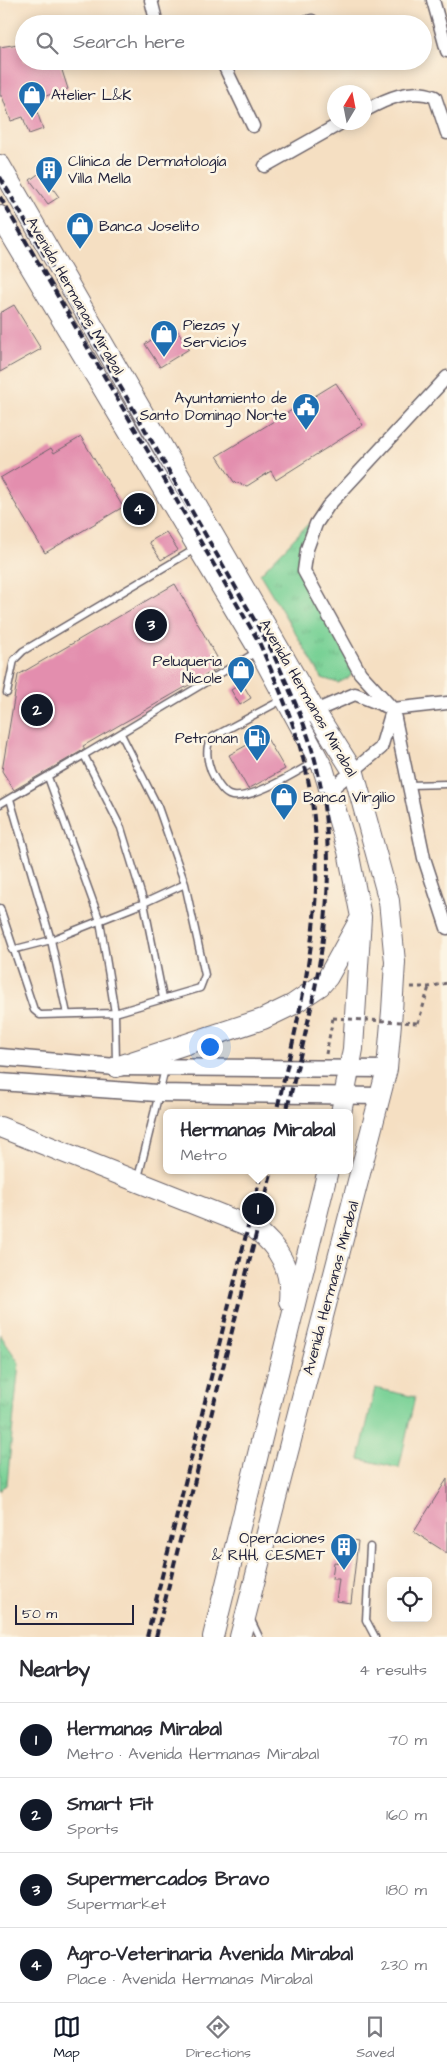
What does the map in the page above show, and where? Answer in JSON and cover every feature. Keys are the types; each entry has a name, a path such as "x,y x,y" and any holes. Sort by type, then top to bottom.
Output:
{"main road":[{"name":"Avenida Hermanas Mirabal","path":"0,166 315,711 354,773 390,909 396,962 388,1069 234,1608 213,1637"},
{"name":"Avenida Hermanas Mirabal","path":"0,216 196,549 259,650 318,759 330,790 348,851 361,917 351,1070 343,1104"},
{"path":"116,1067 263,1019 292,1005 320,986 328,977 361,917"},
{"path":"0,1127 222,1214 254,1228 268,1238 278,1251 291,1282 286,1343"},
{"name":"Avenida Hermanas Mirabal","path":"240,1637 234,1608 286,1343 327,1174"}],"street":[{"path":"151,0 155,15"},
{"path":"433,0 447,50"},
{"path":"226,70 253,126"},
{"path":"372,107 388,98 426,93 435,97 447,133"},
{"path":"266,166 330,130"},
{"path":"447,377 328,506 316,524 307,550 304,571 360,673 393,709 424,858 447,928"},
{"path":"299,725 315,711 354,694 393,709 447,703"},
{"path":"330,790 354,773 381,748 393,709"},
{"path":"0,1057 116,1067 388,1069"},
{"path":"0,1082 343,1104 381,1096"}],"lane":[{"path":"7,693 14,660 23,651 196,549"},
{"path":"0,804 121,734 259,650"},
{"path":"285,698 211,738 207,744 207,754 213,776 226,794 236,796 285,780 318,759"},
{"path":"0,908 12,950 34,1010 40,1015 115,1013 200,988 204,982 205,975 185,884 158,807 121,734"},
{"path":"84,755 121,828 144,903 163,998"},
{"path":"48,777 100,921 115,1013 116,1067"},
{"path":"409,785 447,784"},
{"path":"10,799 51,940 67,1014"},
{"path":"12,950 51,940 144,903 185,884"},
{"path":"138,1182 157,1093 165,1067"},
{"path":"370,1547 366,1620 375,1637"},
{"path":"234,1608 259,1637"}],"path":[{"path":"328,1045 333,1018 418,1023 429,987 447,983"}],"green space":[{"path":"310,522 300,563 353,670 350,677 338,683 322,678 260,574"},
{"path":"0,1334 19,1363 7,1484 0,1491"},
{"path":"375,1388 415,1397 399,1468 359,1459"}],"building":[{"path":"15,44 15,70 62,70 68,89 33,100 43,129 29,134 23,117 11,121 2,96 0,96 0,47"},
{"path":"41,172 59,197 48,204 30,180"},
{"path":"14,305 41,349 0,372 0,313"},
{"name":"Piezas y Servicios","path":"178,331 189,349 160,367 145,344 164,332 167,337"},
{"name":"Ayuntamiento de Santo Domingo Norte","path":"336,383 363,425 276,480 271,471 247,486 234,482 217,456"},
{"path":"81,437 123,507 45,553 0,478 51,448 54,453"},
{"path":"143,495 153,511 135,521 126,506"},
{"path":"166,532 178,550 161,560 149,542"},
{"path":"175,584 222,666 83,746 85,749 14,790 2,771 18,675"},
{"name":"Peluqueria Nicole","path":"242,683 251,698 240,705 231,690"},
{"name":"Petronan","path":"265,735 285,769 248,789 229,755"},
{"path":"447,1479 447,1553 414,1532"},
{"name":"Operaciones & RHH, CESMET","path":"345,1539 358,1541 351,1603 336,1601 339,1579 332,1579 334,1562 342,1563"}],"railway":[{"path":"0,177 271,649 298,710 314,757 325,816 328,859 327,902 315,986 287,1109"},
{"path":"0,197 259,642 284,701 300,747 313,806 316,894 305,982 277,1109"},
{"path":"147,1637 261,1174"},
{"path":"156,1637 271,1174"}],"place":[{"name":"Atelier L&K","path":"32,119"},
{"name":"Clínica de Dermatología Villa Mella","path":"49,194"},
{"name":"Banca Joselito","path":"80,250"},
{"name":"Piezas y Servicios","path":"164,358"},
{"name":"Ayuntamiento de Santo Domingo Norte","path":"306,431"},
{"name":"Agro-Veterinaria Avenida Mirabal","path":"139,509"},
{"name":"Supermercados Bravo","path":"151,625"},
{"name":"Peluqueria Nicole","path":"241,694"},
{"name":"Smart Fit","path":"37,710"},
{"name":"Petronan","path":"257,762"},
{"name":"Banca Virgilio","path":"284,821"},
{"name":"Hermanas Mirabal","path":"258,1209"},
{"name":"Operaciones & RHH, CESMET","path":"344,1571"}]}
